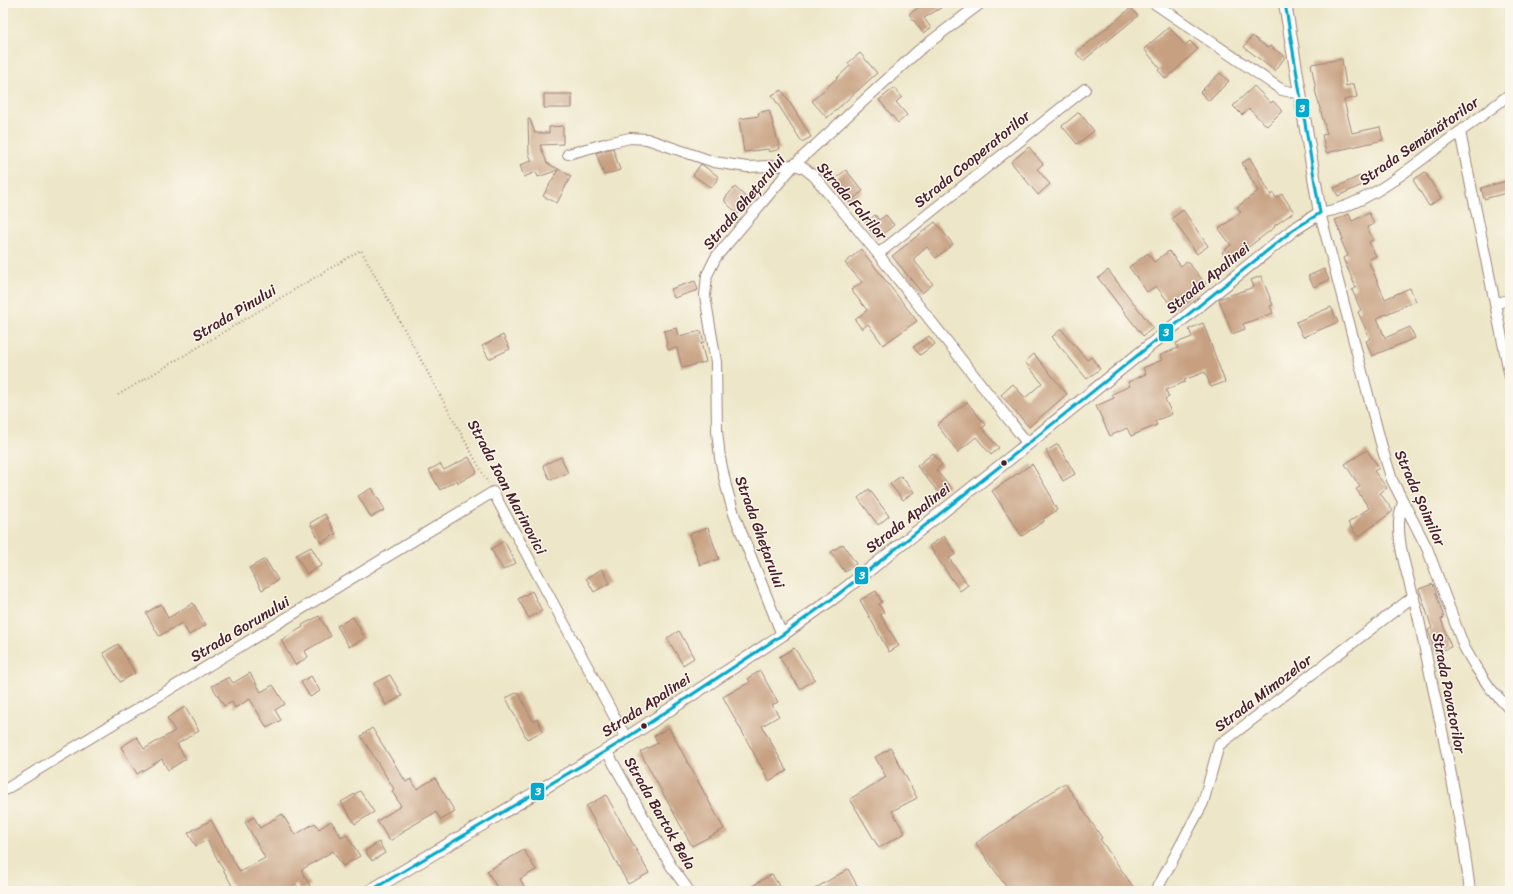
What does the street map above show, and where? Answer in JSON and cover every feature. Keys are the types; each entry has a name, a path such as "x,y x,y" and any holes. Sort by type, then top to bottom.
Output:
{"street":[{"name":"Strada Ghețarului","path":"782,635 734,514 720,458 717,431 716,362 705,296 706,275 716,257 794,165 918,52 981,3"},
{"path":"1154,3 1282,90 1301,94"},
{"path":"1285,3 1320,213"},
{"name":"Strada Cooperatorilor","path":"878,254 1086,89"},
{"name":"Strada Semănătorilor","path":"1320,213 1335,211 1366,197 1401,175 1510,94"},
{"path":"1460,132 1510,377"},
{"name":"Strada Folrilor","path":"568,154 630,138 647,139 714,162 729,165 747,167 794,165 804,168 814,176 878,254 1028,444"},
{"name":"Strada Apalinei","path":"370,891 626,738 782,635 842,591 1028,444 1293,230 1320,213"},
{"name":"Strada Șoimilor","path":"1320,213 1392,480 1402,502 1416,524 1427,548 1464,647 1490,688 1510,710"},
{"path":"1496,303 1510,300"},
{"name":"Strada Ioan Marinovici","path":"493,492 626,738"},
{"name":"Strada Gorunului","path":"3,791 493,492"},
{"name":"Strada Pavatorilor","path":"1402,502 1398,521 1399,535 1414,596 1464,843 1470,891"},
{"name":"Strada Mimozelor","path":"1156,891 1203,803 1219,745 1414,596"},
{"name":"Strada Bartok Bela","path":"606,750 671,866 689,891"}],"path":[{"name":"Strada Pinului","path":"118,395 361,250"},
{"name":"Strada Ioan Marinovici","path":"361,250 493,492"}],"building":[{"path":"925,3 949,3 924,18 931,28 923,33 909,14"},
{"path":"1131,8 1138,16 1083,61 1076,53"},
{"path":"1169,27 1185,45 1190,41 1198,49 1166,79 1158,70 1160,68 1144,49"},
{"path":"1252,36 1268,48 1270,46 1285,57 1275,71 1244,47"},
{"path":"860,53 877,73 827,118 812,101 850,66 848,63"},
{"path":"1342,59 1346,86 1354,84 1357,97 1344,100 1352,133 1380,127 1383,140 1326,153 1322,135 1327,134 1315,90 1311,64"},
{"path":"1220,73 1229,81 1209,101 1200,92"},
{"path":"1254,86 1271,103 1273,101 1282,111 1267,126 1249,109 1242,115 1233,106"},
{"path":"894,88 902,97 896,102 907,115 898,123 879,100"},
{"path":"782,90 811,137 802,142 772,95"},
{"path":"544,94 572,94 572,108 544,108"},
{"path":"769,110 780,149 769,152 768,149 744,152 739,119 759,116 758,113"},
{"path":"1079,112 1094,131 1077,144 1062,126"},
{"path":"528,119 530,119 535,133 549,133 549,127 563,126 563,144 540,145 547,163 571,176 557,203 543,196 558,170 538,177 536,172 524,177 520,165 532,161 529,154"},
{"path":"1029,147 1043,164 1037,169 1050,184 1038,195 1011,162"},
{"path":"613,148 620,170 604,175 596,153"},
{"path":"1250,158 1271,195 1273,193 1276,198 1282,194 1294,212 1246,249 1248,251 1240,257 1238,254 1229,262 1222,252 1231,245 1219,229 1241,212 1237,207 1258,191 1242,163"},
{"path":"701,164 719,177 711,188 693,175"},
{"path":"846,170 863,191 849,202 832,181"},
{"path":"1425,172 1441,198 1429,206 1413,180"},
{"path":"1360,176 1364,184 1338,196 1334,188"},
{"path":"1510,180 1510,192 1484,199 1481,188"},
{"path":"735,187 750,201 738,214 725,202 725,198"},
{"path":"1183,210 1208,246 1197,254 1172,218"},
{"path":"1369,213 1374,224 1367,227 1373,240 1369,242 1376,256 1368,260 1385,299 1410,288 1416,301 1377,318 1385,338 1410,327 1415,338 1372,356 1366,341 1370,339 1358,312 1361,310 1352,290 1356,288 1343,258 1348,256 1335,220 1349,214 1352,221"},
{"path":"875,215 879,220 886,215 894,225 877,239 865,223"},
{"path":"935,222 953,244 936,258 927,247 913,259 933,284 922,293 892,256"},
{"path":"861,249 917,321 883,345 868,324 862,329 855,320 867,310 851,290 862,282 845,263"},
{"path":"1169,251 1181,266 1187,261 1206,284 1174,309 1156,286 1147,292 1129,267 1148,253 1154,262"},
{"path":"1324,269 1329,280 1314,287 1308,276"},
{"path":"1108,270 1153,328 1143,336 1098,278"},
{"path":"1261,276 1273,305 1270,306 1273,313 1243,324 1245,329 1232,334 1219,299 1254,287 1251,280"},
{"path":"695,281 698,290 674,298 671,289"},
{"path":"1331,307 1338,322 1303,337 1296,322"},
{"path":"1203,323 1225,382 1211,387 1205,372 1184,380 1185,382 1166,390 1169,397 1165,399 1172,414 1155,421 1157,425 1131,436 1127,428 1110,436 1096,406 1114,398 1112,394 1130,386 1128,382 1146,374 1143,368 1162,360 1160,355 1178,348 1176,343 1192,337 1189,329"},
{"path":"677,328 679,336 701,331 704,342 701,343 706,362 682,368 677,348 668,350 664,331"},
{"path":"1061,329 1087,360 1091,357 1100,369 1087,379 1052,337"},
{"path":"503,335 510,349 489,359 482,346"},
{"path":"929,336 935,344 920,355 913,347"},
{"path":"1034,354 1067,394 1029,427 1001,395 1013,384 1025,398 1042,383 1025,362"},
{"path":"967,402 986,425 982,428 999,448 991,455 976,437 958,452 937,425"},
{"path":"1058,444 1075,474 1063,481 1046,451"},
{"path":"1367,450 1379,468 1374,471 1387,488 1380,493 1393,511 1358,537 1348,523 1369,508 1356,489 1360,487 1345,464"},
{"path":"933,453 942,465 936,470 949,486 939,493 917,466"},
{"path":"469,457 477,472 458,483 457,480 440,490 429,470 440,464 444,470"},
{"path":"561,457 568,473 550,480 543,465"},
{"path":"1032,464 1051,496 1050,497 1057,510 1022,536 992,491"},
{"path":"901,476 914,492 903,500 890,484"},
{"path":"372,488 385,510 371,517 358,496"},
{"path":"869,489 889,516 878,525 858,498"},
{"path":"325,514 336,534 321,543 310,523"},
{"path":"708,528 719,559 700,565 689,534"},
{"path":"944,536 956,554 949,558 968,585 960,591 929,546"},
{"path":"504,541 516,563 503,570 491,549"},
{"path":"843,544 856,564 845,572 831,552"},
{"path":"311,547 322,565 307,574 296,555"},
{"path":"265,559 278,580 262,590 249,568"},
{"path":"602,569 610,583 594,592 586,578"},
{"path":"1433,584 1444,618 1441,619 1451,647 1435,653 1428,630 1432,628 1419,589"},
{"path":"532,591 542,611 529,618 518,599"},
{"path":"876,591 882,602 879,604 884,613 880,614 899,646 889,652 860,600"},
{"path":"193,603 206,625 189,635 182,623 159,636 146,613 161,604 168,618"},
{"path":"319,616 331,636 305,651 308,657 295,665 281,640 303,627 302,625"},
{"path":"353,617 365,638 349,647 337,626"},
{"path":"679,631 694,658 683,665 667,638"},
{"path":"118,644 135,673 120,682 103,653"},
{"path":"794,648 815,679 800,689 779,657"},
{"path":"760,671 778,702 772,705 779,716 762,726 787,771 769,781 723,697 750,682 748,678"},
{"path":"250,673 261,692 273,685 285,704 275,710 281,720 267,728 250,699 235,708 232,702 224,706 212,686 229,677 233,683"},
{"path":"390,675 402,696 386,705 374,683"},
{"path":"311,676 320,691 310,697 301,682"},
{"path":"518,692 533,721 537,719 543,731 527,739 506,698"},
{"path":"185,707 199,731 177,744 186,759 168,770 162,759 137,774 121,747 137,737 144,749 175,731 167,718"},
{"path":"372,728 406,782 411,779 417,789 435,778 455,812 441,820 436,812 403,831 404,832 390,841 377,821 401,806 392,791 394,789 361,736"},
{"path":"669,728 724,829 692,846 640,752 658,743 654,736"},
{"path":"891,748 917,798 892,811 905,833 879,848 850,799 886,777 875,757"},
{"path":"1065,783 1102,838 1100,839 1136,891 1009,891 976,843"},
{"path":"360,791 374,812 355,824 341,802"},
{"path":"606,795 649,873 628,884 586,806"},
{"path":"282,814 295,835 315,823 319,829 331,821 341,837 346,834 360,856 343,866 333,851 301,870 310,886 301,891 296,884 284,891 235,891 207,840 196,846 188,833 211,820 240,872 265,858 245,822 254,817 260,828"},
{"path":"379,842 385,853 372,861 365,851"},
{"path":"524,850 536,870 520,879 525,888 519,891 499,891 487,871"},
{"path":"848,869 860,891 811,891"},
{"path":"772,874 782,891 744,891"}],"transit line":[{"name":"3","path":"1285,3 1320,213"},
{"name":"3","path":"370,891 616,745 782,635 836,596 1004,463 1293,230 1320,213"}]}
